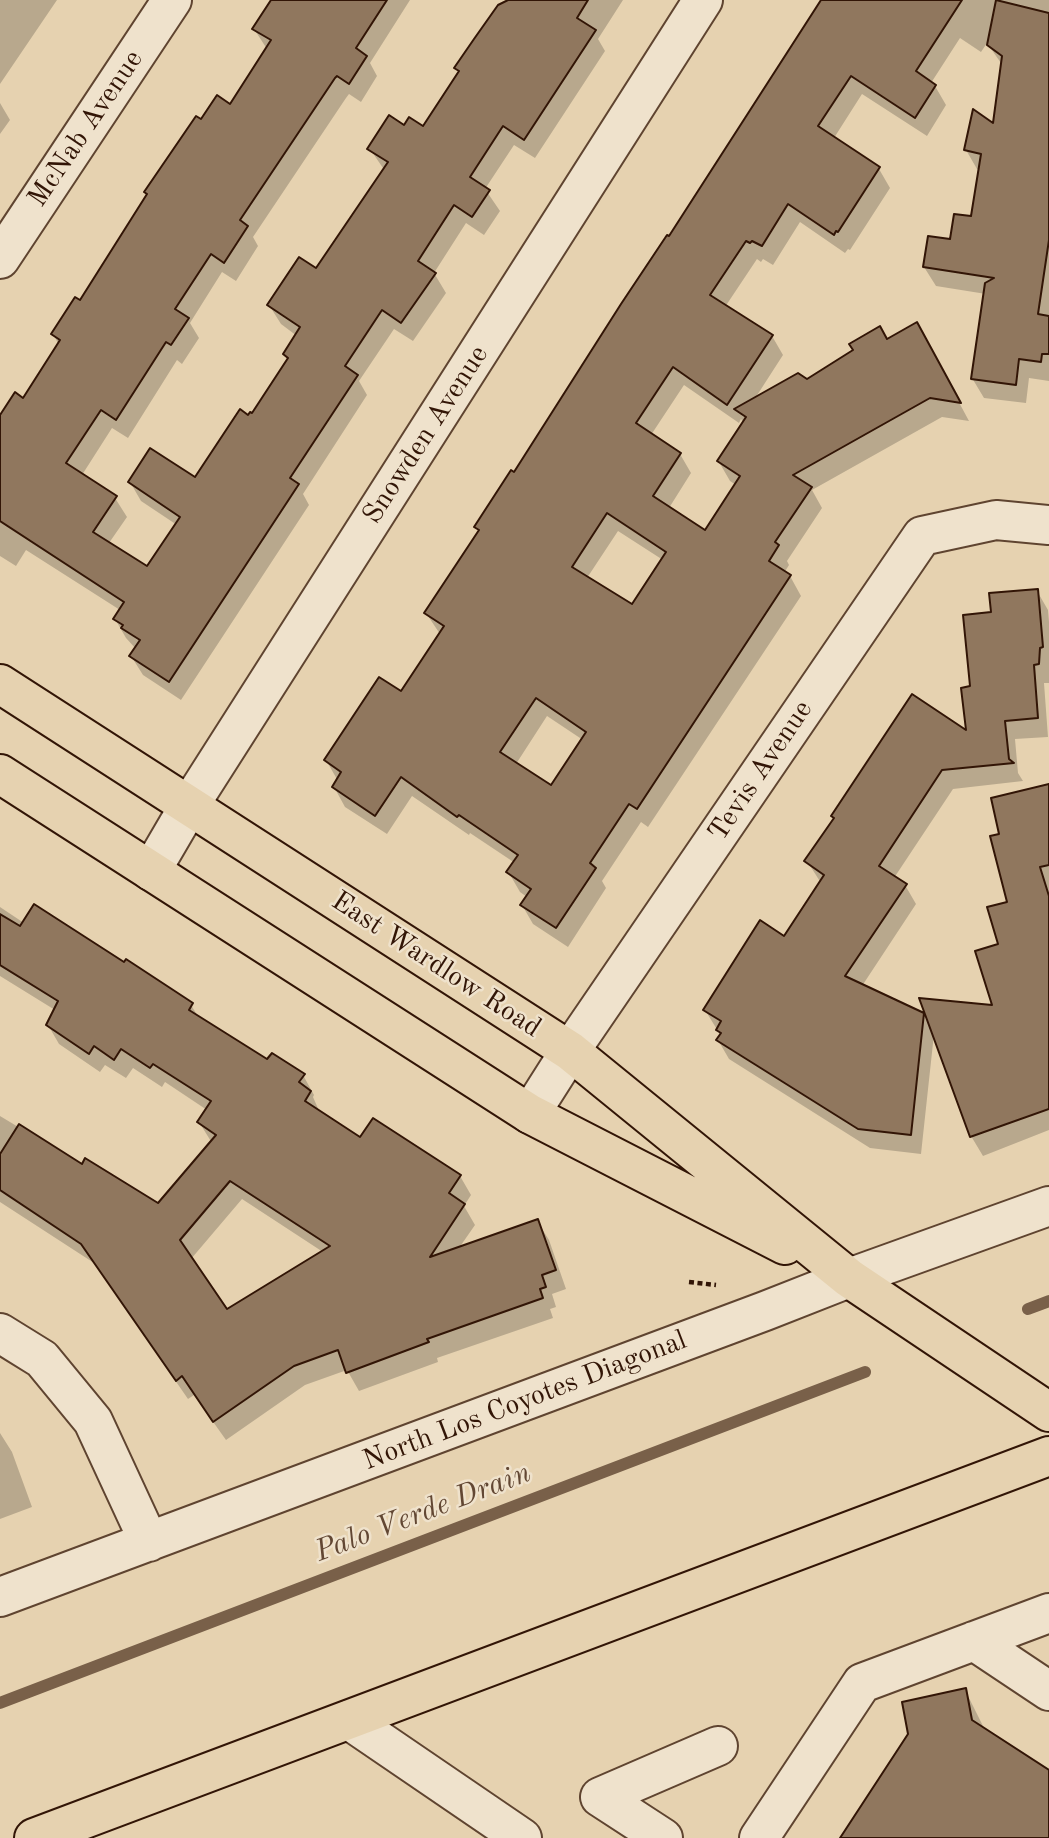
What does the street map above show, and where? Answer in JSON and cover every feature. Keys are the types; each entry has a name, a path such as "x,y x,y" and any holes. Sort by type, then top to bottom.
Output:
{"main road":[{"name":"East Wardlow Road","path":"0,684 570,1052 849,1278 1049,1412"},
{"name":"East Wardlow Road","path":"0,774 530,1114 849,1278"},
{"path":"34,1838 1049,1456"}],"street":[{"name":"McNab Avenue","path":"0,259 172,0"},
{"name":"Snowden Avenue","path":"151,871 189,806 704,0"},
{"name":"Tevis Avenue","path":"530,1114 922,536 996,520 1049,525"},
{"name":"North Los Coyotes Diagonal","path":"0,1597 849,1278 1049,1206"},
{"path":"0,1333 42,1359 93,1421 149,1542"},
{"path":"759,1838 862,1683 1049,1612"},
{"path":"974,1641 1049,1691"},
{"path":"349,1720 522,1838"},
{"path":"663,1838 600,1797 718,1746"}],"building":[{"path":"271,0 387,0 356,48 367,56 349,84 337,76 335,78 240,220 248,226 224,263 211,254 175,309 189,318 171,345 166,342 116,420 101,410 66,463 117,496 93,532 147,566 180,517 128,482 150,448 195,477 240,409 248,415 252,413 288,358 283,354 300,327 267,305 299,257 316,268 388,162 367,149 389,115 404,125 409,117 423,126 459,71 454,68 498,5 508,0 588,0 577,18 596,30 524,140 503,126 470,177 490,190 472,217 454,205 418,261 436,273 401,323 382,310 345,366 358,375 290,478 299,484 169,682 129,656 140,640 121,628 123,625 113,619 124,602 0,521 0,415 15,392 23,398 60,340 51,334 75,297 80,300 147,194 144,192 196,116 201,119 217,95 230,104 271,40 252,29"},
{"path":"821,0 962,0 916,71 936,85 915,118 851,76 818,126 880,167 838,232 834,235 788,204 762,246 746,241 710,295 773,335 727,405 673,367 636,423 681,453 653,496 705,530 740,476 717,461 746,417 734,409 798,373 807,379 853,350 849,344 880,326 887,339 917,322 961,403 930,398 793,475 812,487 775,542 779,545 769,561 791,575 637,809 629,804 590,863 596,868 556,928 520,905 531,889 506,872 518,855 459,815 457,817 401,777 375,816 332,787 341,772 324,760 379,677 401,691 444,626 424,613 479,530 474,527 511,470 514,472 621,304 667,235 669,236","holes":["607,513 666,552 632,604 572,567","536,698 586,732 551,785 500,752"]},
{"path":"996,0 1049,13 1049,240 1038,314 1049,316 1049,354 1042,354 1041,362 1019,359 1016,385 971,379 985,283 994,278 923,267 928,236 950,239 954,214 971,216 981,154 964,150 973,109 993,123 1002,56 987,45"},
{"path":"1038,589 1043,647 1040,648 1039,664 1034,665 1038,718 1005,721 1009,759 1014,763 942,770 879,866 907,884 845,976 924,1013 911,1135 858,1129 716,1040 721,1033 716,1030 721,1021 703,1010 760,920 784,936 824,875 804,861 912,694 966,730 961,688 970,686 963,615 991,612 989,593"},
{"path":"1049,784 1049,865 1040,867 1049,896 1049,1109 970,1137 919,998 992,1005 975,951 998,944 987,907 1007,902 990,836 999,834 991,798"},
{"path":"34,904 193,1003 189,1010 267,1059 272,1053 305,1074 299,1082 311,1091 305,1101 360,1137 373,1118 461,1175 449,1193 465,1204 430,1257 538,1219 556,1270 542,1275 546,1287 540,1289 543,1298 427,1339 429,1342 346,1373 338,1350 294,1366 213,1422 182,1376 176,1381 81,1244 0,1190 0,1154 19,1124 82,1164 85,1158 158,1203 216,1135 197,1122 211,1101 153,1064 150,1068 121,1049 114,1060 94,1046 89,1054 46,1025 58,1001 0,965 0,914 20,926","holes":["230,1181 330,1246 227,1309 180,1240"]},
{"path":"966,1688 972,1720 1049,1770 1049,1838 840,1838 908,1734 902,1702"}],"waterway":[{"name":"Palo Verde Drain","path":"1028,1309 1049,1301"},
{"name":"Palo Verde Drain","path":"0,1703 865,1372"}]}
